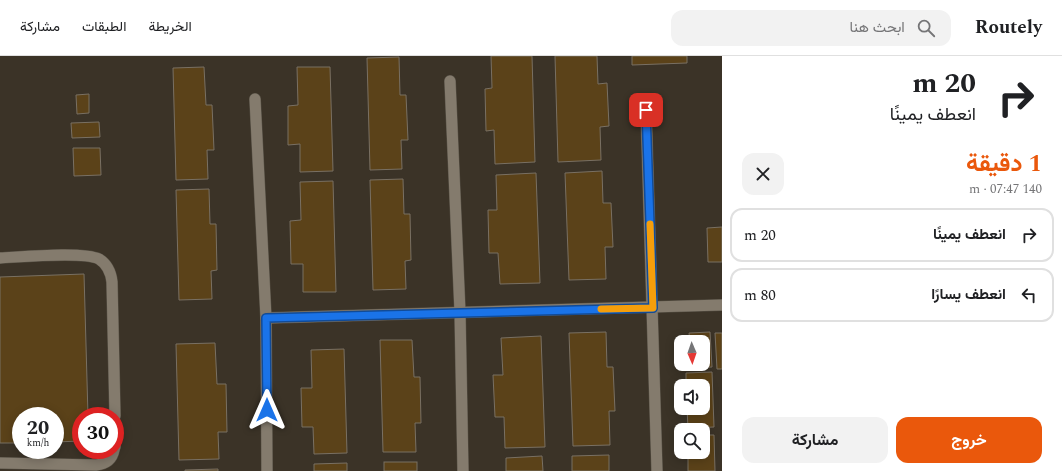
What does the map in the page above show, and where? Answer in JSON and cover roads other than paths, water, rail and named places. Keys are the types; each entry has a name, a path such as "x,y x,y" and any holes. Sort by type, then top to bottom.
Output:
{"street":[{"path":"450,81 460,312 463,471"},
{"path":"255,99 266,318 267,471"},
{"path":"646,110 657,471"},
{"path":"0,258 84,255 100,260 106,266 111,274 112,282 115,407"},
{"path":"266,318 722,305"},
{"path":"0,463 96,465 104,464 110,459"}]}
